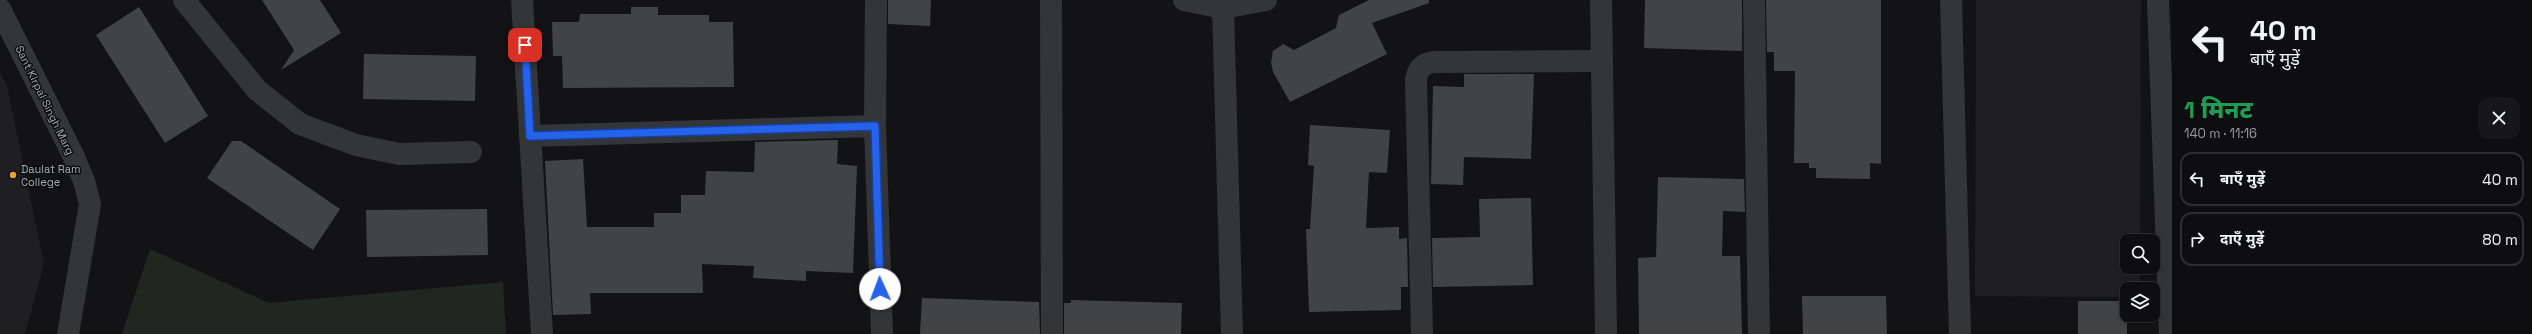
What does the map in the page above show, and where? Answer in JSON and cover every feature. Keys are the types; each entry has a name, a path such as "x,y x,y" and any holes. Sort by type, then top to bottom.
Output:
{"street":[{"path":"184,0 257,90 300,124 356,145 398,154 471,152"},
{"path":"522,0 542,334"},
{"path":"876,0 875,126 882,334"},
{"path":"1051,0 1052,334"},
{"path":"1184,0 1223,8 1266,0"},
{"path":"1601,0 1606,334"},
{"path":"1754,0 1759,334"},
{"path":"1952,0 1960,334"},
{"path":"2158,0 2171,288 2170,334"},
{"path":"1223,8 1232,334"},
{"name":"Sant Kirpal Singh Marg","path":"0,9 74,157 84,181 90,204 68,334"},
{"path":"1422,334 1417,71 1425,63 1434,62 1602,61"},
{"path":"530,136 875,126"}],"shaded area":[{"path":"1976,0 2141,0 2140,234 2120,234 2120,274 2140,274 2140,282 2120,282 2120,297 1975,296"},
{"name":"Daulat Ram College","path":"0,73 7,86 44,264 25,334 0,334"},
{"path":"150,249 269,303 503,282 506,334 122,334"}],"building":[{"path":"262,0 320,0 341,33 281,70 294,50"},
{"path":"888,0 931,0 930,26 888,24"},
{"path":"1369,0 1429,0 1429,3 1372,23 1387,54 1290,102 1273,72 1271,62 1273,51 1283,44 1294,50 1336,28 1339,15"},
{"path":"1645,0 1742,0 1742,51 1644,48"},
{"path":"1766,0 1881,0 1881,164 1870,163 1870,179 1816,178 1816,168 1809,168 1809,163 1794,163 1795,71 1774,71 1774,52 1767,52"},
{"path":"139,7 208,116 165,143 96,35"},
{"path":"631,7 658,7 658,15 709,15 709,22 733,22 734,87 563,88 562,56 553,56 552,22 579,22 580,14 631,14"},
{"path":"364,54 476,56 475,101 363,99"},
{"path":"1464,74 1534,74 1531,159 1464,157 1463,185 1431,184 1433,86 1464,87"},
{"path":"1310,125 1390,130 1387,173 1369,172 1366,228 1399,227 1399,239 1407,238 1408,287 1401,287 1401,310 1309,312 1306,229 1310,229 1314,166 1308,165"},
{"path":"838,140 837,164 857,166 853,273 806,271 806,281 753,278 754,266 702,264 703,293 590,293 591,314 553,315 545,161 583,159 587,227 654,227 654,213 681,213 681,195 705,195 706,171 754,172 755,142"},
{"path":"232,141 241,141 340,209 313,250 207,178"},
{"path":"1658,177 1744,179 1745,212 1723,211 1722,256 1740,256 1742,334 1639,334 1638,258 1656,257"},
{"path":"1531,198 1533,285 1433,287 1432,238 1480,237 1479,199"},
{"path":"487,209 488,255 367,257 366,210"},
{"path":"1802,296 1886,296 1887,334 1803,334"},
{"path":"922,298 1039,302 1040,334 920,334"},
{"path":"1071,300 1182,303 1181,334 1064,334 1064,303 1071,303"},
{"path":"2078,301 2120,301 2120,322 2127,322 2127,334 2078,334"}],"place":[{"name":"Daulat Ram College","path":"13,175"}],"route":[{"path":"525,45 530,136 693,130 875,126 880,289"}]}
